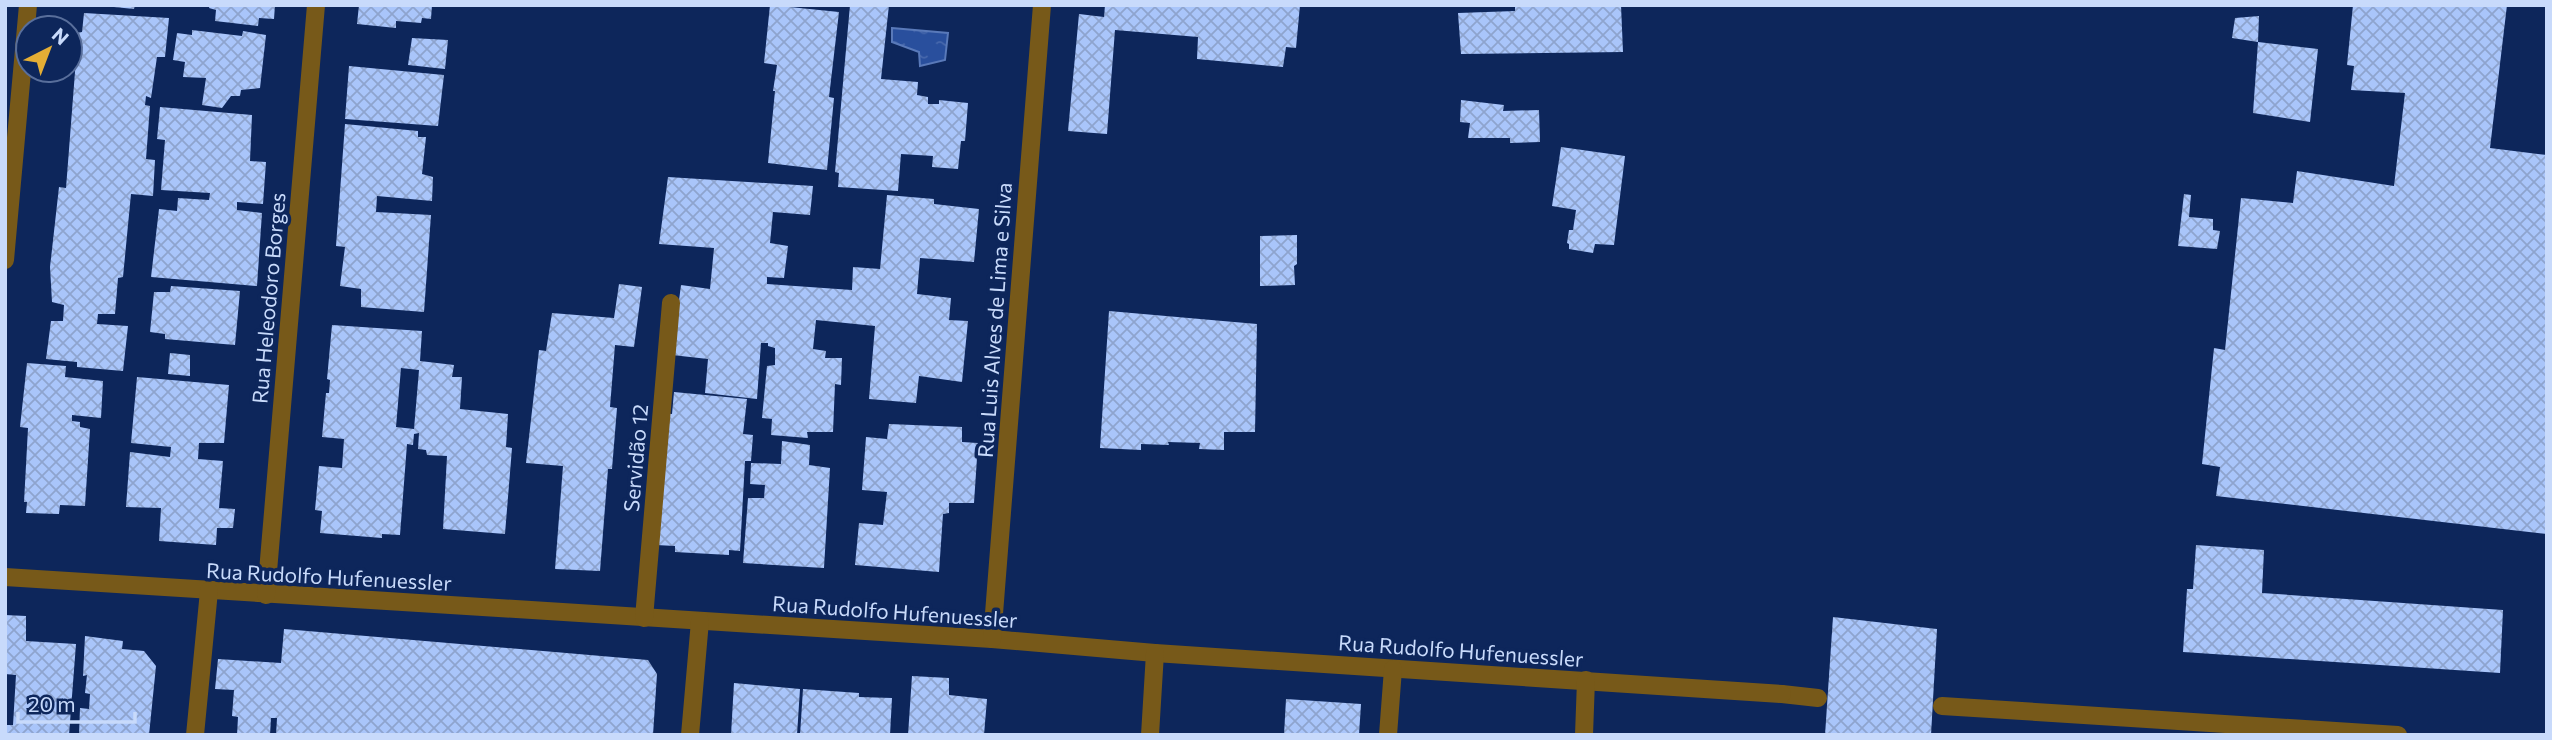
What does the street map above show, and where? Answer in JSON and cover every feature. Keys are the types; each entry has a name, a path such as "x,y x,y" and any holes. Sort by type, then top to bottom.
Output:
{"street":[{"path":"5,260 28,5"},
{"name":"Rua Heleodoro Borges","path":"266,595 316,5"},
{"name":"Rua Luis Alves de Lima e Silva","path":"992,639 1042,5"},
{"name":"Servidão 12","path":"644,618 671,303"},
{"name":"Rua Rudolfo Hufenuessler","path":"5,577 992,639 1155,653 1586,680 1818,698"},
{"path":"195,735 209,591"},
{"path":"690,735 700,621"},
{"path":"1150,735 1155,653"},
{"path":"1388,735 1393,669"},
{"path":"1584,735 1586,680"},
{"path":"1942,706 2398,735"}],"water":[{"path":"892,28 948,33 945,60 920,66 919,52 892,42"}],"building":[{"path":"114,5 135,5 134,9"},
{"path":"210,5 275,5 274,19 259,18 258,26 215,21 216,10 209,8"},
{"path":"359,5 432,5 431,19 422,18 421,23 396,21 396,28 357,24"},
{"path":"770,5 839,12 829,97 834,98 827,170 768,163 777,65 764,63"},
{"path":"850,5 889,5 881,79 918,82 917,95 928,97 928,104 939,104 939,100 968,103 965,141 961,141 958,169 932,167 933,156 901,154 898,191 838,187 839,173 835,172"},
{"path":"1105,5 1300,5 1296,48 1286,47 1283,67 1197,59 1198,37 1115,30 1107,134 1068,131 1079,14 1104,17"},
{"path":"1515,5 1621,5 1623,52 1461,54 1458,13 1515,11"},
{"path":"2353,5 2507,5 2490,148 2547,155 2547,534 2216,496 2220,467 2202,464 2214,348 2225,350 2241,198 2293,203 2297,171 2394,186 2405,93 2351,90 2354,66 2347,65"},
{"path":"84,14 169,18 165,57 157,57 151,98 146,96 145,105 150,106 146,159 155,160 153,196 131,194 123,277 118,278 115,314 98,314 97,324 128,326 123,371 77,367 77,362 46,359 51,321 63,321 64,305 52,302 50,267 59,187 66,188 74,84 84,84"},
{"path":"2259,16 2258,42 2232,38 2235,18"},
{"path":"192,30 242,36 243,31 266,35 260,88 241,90 240,96 231,96 222,108 202,105 206,78 183,77 185,62 173,60 177,33 192,35"},
{"path":"412,38 448,40 445,69 408,65"},
{"path":"2258,42 2318,49 2310,122 2253,113"},
{"path":"349,66 444,75 438,126 345,119"},
{"path":"1461,100 1504,105 1503,111 1539,110 1540,142 1510,143 1510,138 1468,138 1470,123 1460,122"},
{"path":"160,107 252,115 250,161 266,162 263,204 237,202 237,210 262,213 257,286 151,277 159,209 177,211 178,198 209,200 210,193 161,190 165,140 157,139"},
{"path":"345,124 418,131 418,137 426,137 422,174 433,177 432,201 377,196 376,212 431,215 424,312 361,307 361,289 340,286 345,247 336,246"},
{"path":"1561,147 1625,156 1614,245 1595,244 1593,253 1569,249 1569,230 1573,230 1576,210 1552,206"},
{"path":"668,177 813,186 810,215 773,212 770,243 788,246 784,278 767,277 767,284 852,290 853,267 880,269 887,195 934,199 934,204 979,209 974,262 920,258 917,294 951,298 949,320 968,321 962,382 919,376 916,403 869,399 875,326 816,320 813,349 826,351 825,358 842,358 841,385 835,384 833,432 807,432 808,438 771,435 772,419 762,418 767,366 775,365 775,348 768,346 768,343 761,343 757,399 705,393 708,359 672,355 681,285 710,289 714,248 659,244"},
{"path":"2184,194 2191,195 2189,217 2213,219 2213,230 2220,231 2217,249 2178,246"},
{"path":"1297,235 1295,285 1260,286 1260,236"},
{"path":"619,284 642,287 634,347 615,345 610,407 617,408 612,469 608,469 600,571 555,569 563,466 526,463 539,350 546,351 552,313 614,318"},
{"path":"171,286 240,291 235,345 165,339 165,334 150,332 154,292 170,292"},
{"path":"1109,311 1257,324 1255,432 1224,432 1224,450 1199,449 1200,443 1168,442 1169,445 1141,444 1141,450 1100,448"},
{"path":"332,325 422,331 420,361 454,365 452,377 462,377 460,409 508,414 506,447 512,448 505,534 443,529 447,456 427,455 426,450 418,449 419,433 414,434 413,445 407,444 400,535 382,534 382,538 320,533 322,511 315,510 319,466 342,468 344,439 322,437 326,393 329,393 330,380 327,379","holes":["401,368 419,370 414,429 396,427"]},
{"path":"170,353 190,355 190,376 168,374"},
{"path":"27,363 66,366 65,377 103,381 101,418 72,415 72,421 80,422 80,427 90,429 85,506 60,505 59,514 26,513 27,502 24,502 28,428 20,427"},
{"path":"137,377 229,385 224,443 199,443 198,459 223,461 219,508 235,509 233,528 217,528 216,545 159,541 161,508 126,507 130,452 170,457 171,447 131,443"},
{"path":"674,392 747,399 743,434 753,435 751,461 745,461 740,551 729,550 729,555 675,552 675,546 656,545 662,413 672,414"},
{"path":"889,424 962,427 962,442 978,443 974,503 949,503 949,513 943,514 939,572 855,565 859,523 883,525 887,492 862,490 866,437 887,439"},
{"path":"782,441 810,445 809,465 830,468 824,568 743,563 748,498 764,498 765,485 750,484 751,463 781,464"},
{"path":"2196,545 2264,550 2262,593 2503,610 2500,673 2183,652 2187,589 2193,589"},
{"path":"5,615 26,616 26,641 76,644 69,735 5,735 5,725 13,725 16,675 5,674"},
{"path":"1833,617 1937,629 1931,735 1825,735"},
{"path":"284,629 648,660 657,674 653,735 276,735 277,718 271,718 270,735 237,735 238,717 232,716 234,690 215,689 218,659 281,663"},
{"path":"85,636 123,641 122,649 144,651 156,666 149,735 79,735 80,708 89,709 90,694 85,693 87,675 83,676"},
{"path":"912,676 949,678 949,695 987,699 984,735 908,735"},
{"path":"734,683 800,689 797,735 731,735"},
{"path":"803,689 859,693 859,697 892,698 890,735 800,735"},
{"path":"1286,699 1361,704 1359,735 1284,735"}]}
